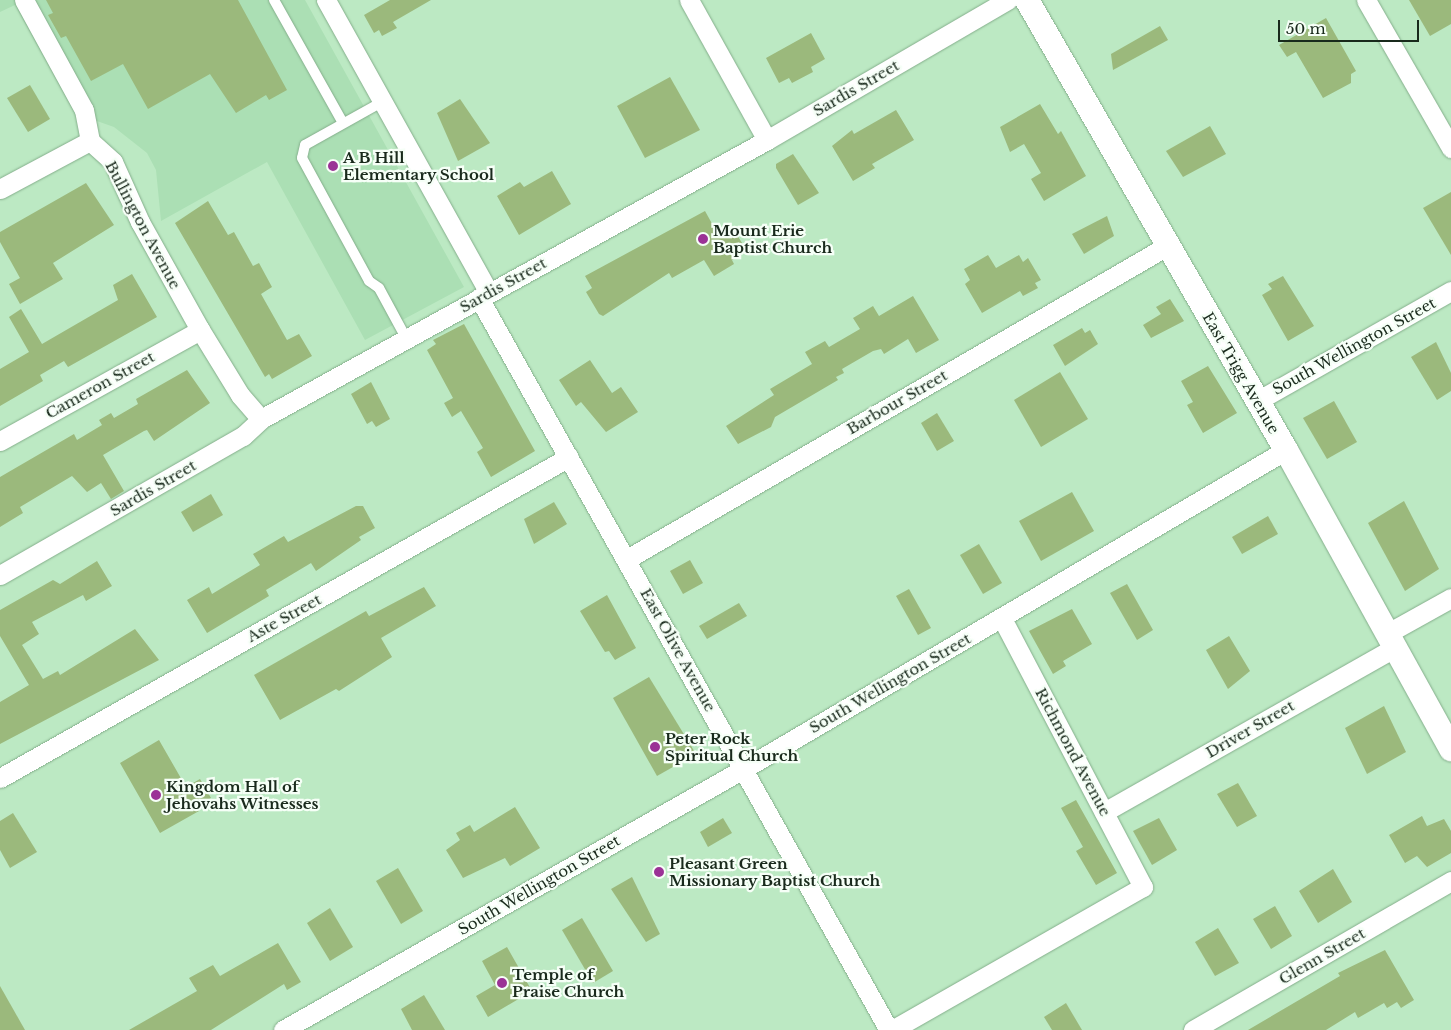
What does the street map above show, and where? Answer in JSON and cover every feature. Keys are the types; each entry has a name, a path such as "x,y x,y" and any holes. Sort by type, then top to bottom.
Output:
{"street":[{"path":"0,189 90,141 84,110 24,0"},
{"name":"East Olive Avenue","path":"326,0 382,102 568,457 891,1030"},
{"path":"689,0 767,140"},
{"name":"Sardis Street","path":"0,575 243,436 261,419 767,140 1008,0"},
{"name":"East Trigg Avenue","path":"1027,0 1286,450 1451,749"},
{"path":"1366,0 1448,138"},
{"name":"Bullington Avenue","path":"90,141 113,162 149,240 200,330 240,395 261,419"},
{"name":"Barbour Street","path":"626,559 1167,246"},
{"name":"South Wellington Street","path":"1257,401 1451,291"},
{"name":"Cameron Street","path":"0,441 200,330"},
{"name":"South Wellington Street","path":"282,1030 745,768 1286,450"},
{"name":"Aste Street","path":"0,778 568,457"},
{"name":"Driver Street","path":"1104,812 1392,640 1451,598"},
{"name":"Richmond Avenue","path":"891,1030 1143,887 1002,618"},
{"name":"Glenn Street","path":"1193,1030 1451,881"}],"lane":[{"path":"274,0 343,123"},
{"path":"382,102 305,145 302,158 369,281 378,288 406,338"}],"shaded area":[{"name":"A B Hill Elementary School","path":"0,0 305,0 464,287 365,340 267,162 161,221 156,170 147,153 114,127 97,121 80,123 15,5 0,12"}],"building":[{"path":"46,0 238,0 287,90 269,100 266,95 236,113 210,74 148,109 123,64 91,81 66,36 61,38 48,15 53,13"},
{"path":"390,0 431,0 393,22 397,28 382,36 379,30 374,33 364,15"},
{"path":"1409,0 1451,0 1451,24 1430,36"},
{"path":"1326,18 1356,71 1351,74 1351,83 1323,98 1296,52 1287,57 1279,45"},
{"path":"1160,26 1168,40 1113,70 1111,54"},
{"path":"811,33 825,59 811,67 813,72 792,83 789,78 779,83 766,58"},
{"path":"670,77 700,130 645,158 617,106"},
{"path":"30,85 50,119 28,132 7,98"},
{"path":"460,99 490,143 458,161 437,113"},
{"path":"1040,104 1058,134 1061,131 1086,176 1044,201 1031,179 1041,173 1024,144 1010,152 1000,127"},
{"path":"896,110 914,140 872,164 875,168 853,181 832,146 852,130 854,134"},
{"path":"1210,126 1226,154 1183,177 1166,151"},
{"path":"793,154 819,193 798,205 776,168 776,164"},
{"path":"552,171 571,204 519,235 497,196 520,182 524,187"},
{"path":"86,183 114,225 53,263 63,279 20,304 9,284 20,278 0,242 0,232"},
{"path":"1451,192 1451,255 1423,208"},
{"path":"208,201 228,235 234,232 253,266 259,263 272,287 261,294 287,340 299,334 312,356 272,379 269,374 265,377 175,223"},
{"path":"705,211 720,238 734,230 747,251 732,260 734,264 714,276 704,260 672,278 669,273 603,316 599,314 586,292 592,288 585,276"},
{"path":"1107,216 1114,236 1084,254 1072,234"},
{"path":"988,255 996,268 1019,255 1023,262 1028,258 1041,280 1035,283 1038,288 1023,296 1020,291 982,313 965,284 970,280 964,269"},
{"path":"132,274 157,317 68,367 64,361 40,375 43,381 0,406 0,369 29,352 9,317 21,309 42,344 118,300 113,285"},
{"path":"1283,276 1314,326 1288,341 1262,295 1272,289 1268,284"},
{"path":"913,296 939,340 916,353 908,339 884,354 881,349 873,351 842,369 844,373 836,377 838,380 775,417 771,427 738,444 726,426 774,395 770,389 812,364 805,352 825,341 829,347 860,329 853,318 873,306 879,316"},
{"path":"1170,299 1184,321 1151,338 1143,325 1161,314 1156,307"},
{"path":"464,324 535,451 491,477 477,452 483,448 461,411 452,417 444,403 453,398 427,350 436,344 433,340"},
{"path":"1082,328 1085,333 1090,330 1098,344 1065,366 1053,345"},
{"path":"1436,342 1451,373 1451,391 1437,400 1411,357"},
{"path":"590,360 612,393 621,387 638,412 606,432 581,402 576,406 559,380"},
{"path":"1208,366 1237,413 1203,433 1187,405 1193,402 1181,381"},
{"path":"187,370 210,403 154,441 147,430 103,455 124,491 111,499 101,483 87,492 72,476 20,507 23,513 0,527 0,477 74,434 77,440 102,425 99,420 111,413 114,418 138,404 136,399"},
{"path":"1060,372 1088,419 1041,447 1014,400"},
{"path":"371,382 390,419 376,427 372,421 367,424 351,394"},
{"path":"1334,401 1357,442 1327,459 1303,418"},
{"path":"937,413 954,441 937,451 921,423"},
{"path":"1072,492 1094,531 1041,561 1019,521"},
{"path":"211,494 223,515 193,532 181,512"},
{"path":"1404,501 1439,569 1405,591 1368,523"},
{"path":"554,502 567,524 534,544 524,519"},
{"path":"356,506 363,506 375,528 359,537 361,540 316,571 311,563 266,590 269,596 207,633 187,600 209,587 212,594 260,565 253,554 284,536 288,542"},
{"path":"1268,516 1278,534 1242,554 1232,537"},
{"path":"979,544 1002,583 983,594 960,555"},
{"path":"690,560 703,583 683,594 670,571"},
{"path":"97,561 112,586 86,601 83,595 32,622 39,634 22,645 43,679 58,671 60,675 135,629 159,660 0,744 0,702 29,685 0,636 0,610 53,580 60,584"},
{"path":"1127,584 1153,630 1137,640 1110,593"},
{"path":"424,587 436,606 381,638 392,657 339,691 336,689 280,720 254,675 366,611 369,616"},
{"path":"909,589 931,628 918,635 896,596"},
{"path":"607,595 636,648 615,660 609,651 605,652 580,611"},
{"path":"739,603 747,616 707,639 699,626"},
{"path":"1072,609 1092,644 1063,661 1066,666 1053,674 1029,631"},
{"path":"1229,636 1250,671 1228,689 1206,650"},
{"path":"649,677 696,754 657,776 613,698"},
{"path":"1384,706 1406,752 1367,774 1345,728"},
{"path":"159,740 186,787 200,779 211,798 197,806 199,811 160,833 120,763"},
{"path":"1238,783 1257,816 1237,827 1217,794"},
{"path":"1076,800 1117,873 1096,885 1076,851 1083,847 1061,808"},
{"path":"515,807 540,848 510,866 505,858 463,878 446,850 460,840 456,833 470,825 474,832"},
{"path":"13,813 37,852 10,868 0,850 0,821"},
{"path":"1422,816 1427,826 1444,819 1451,831 1451,853 1427,867 1417,856 1405,863 1389,835"},
{"path":"723,818 732,833 708,847 700,832"},
{"path":"1159,818 1177,850 1152,865 1133,831"},
{"path":"398,868 423,911 401,924 376,881"},
{"path":"1333,869 1352,902 1318,923 1299,891"},
{"path":"632,877 660,934 646,942 611,889"},
{"path":"1275,906 1292,936 1271,949 1253,919"},
{"path":"330,908 353,947 330,961 307,923"},
{"path":"582,918 613,971 593,983 562,930"},
{"path":"1218,928 1239,963 1215,976 1195,942"},
{"path":"278,943 301,982 287,990 284,984 211,1030 129,1030 197,991 189,978 213,965 220,976"},
{"path":"507,947 532,991 488,1017 476,996 495,985 482,961"},
{"path":"1385,950 1414,1000 1401,1008 1397,1002 1387,1008 1384,1003 1358,1018 1355,1012 1326,1030 1248,1030 1340,976 1338,973"},
{"path":"0,986 25,1030 0,1030"},
{"path":"424,995 445,1030 412,1030 401,1009"},
{"path":"1066,1003 1082,1030 1052,1030 1044,1017"}],"place":[{"name":"A B Hill Elementary School","path":"333,166"},
{"name":"Mount Erie Baptist Church","path":"703,239"},
{"name":"Peter Rock Spiritual Church","path":"655,747"},
{"name":"Kingdom Hall of Jehovahs Witnesses","path":"156,795"},
{"name":"Pleasant Green Missionary Baptist Church","path":"659,872"},
{"name":"Temple of Praise Church","path":"502,983"}]}
